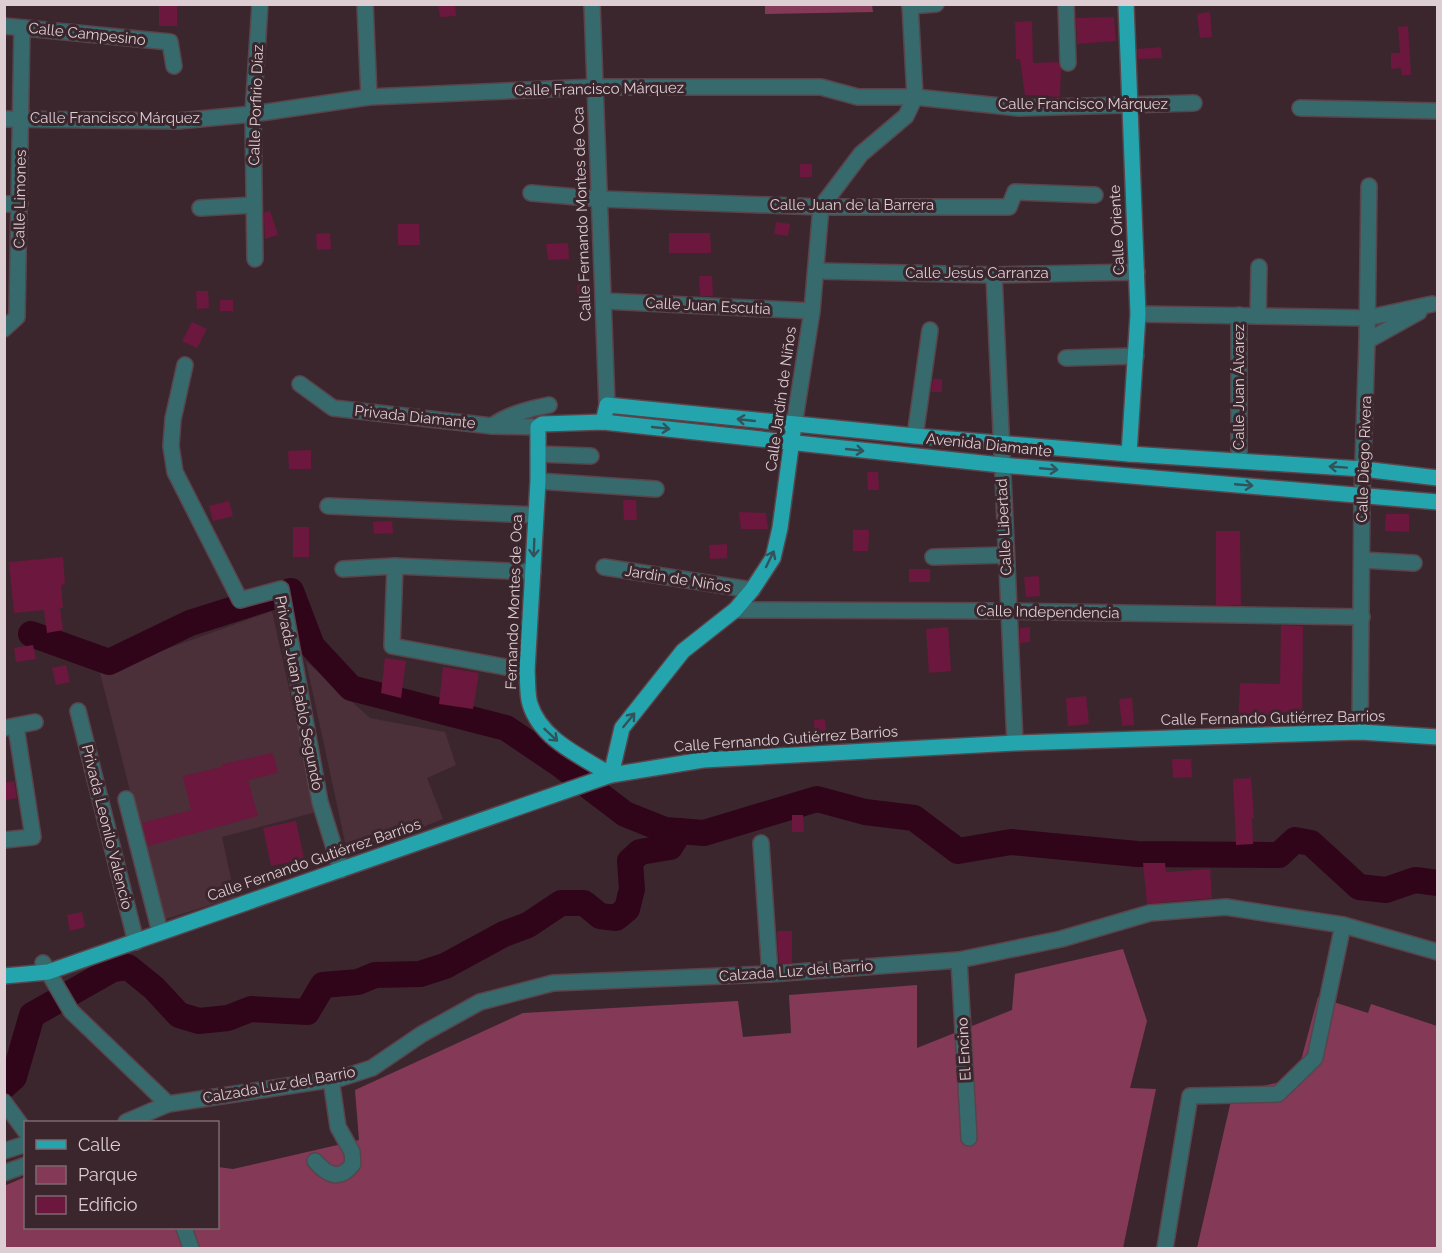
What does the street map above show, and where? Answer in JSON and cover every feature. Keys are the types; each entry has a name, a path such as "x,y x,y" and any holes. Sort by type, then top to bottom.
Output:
{"main road":[{"name":"Calle Oriente","path":"1126,4 1138,314 1129,454"},
{"name":"Avenida Diamante","path":"608,405 915,436 1129,454 1363,469 1437,478"},
{"name":"Calle Fernando Montes de Oca","path":"603,422 608,405"},
{"name":"Avenida Diamante","path":"538,427 542,424 603,422 1001,465 1437,502"},
{"name":"Calle Jardín de Niños","path":"610,775 622,728 683,651 735,610 752,590 773,558 780,528 794,425"},
{"name":"Fernando Montes de Oca","path":"538,427 538,481 527,671 529,702 534,715 546,732 610,775"},
{"name":"Calle Fernando Gutiérrez Barrios","path":"4,976 97,955 610,775 703,760 1014,743 1360,732 1437,737"},
{"name":"Calle Fernando Gutiérrez Barrios","path":"4,966 45,968"}],"street":[{"name":"Calle Porfirio Díaz","path":"255,259 253,114 260,4"},
{"path":"365,4 369,97"},
{"name":"Calle Fernando Montes de Oca","path":"592,4 608,405"},
{"path":"821,207 861,154 906,116 915,97 910,5 936,4"},
{"path":"1066,4 1068,63"},
{"name":"Calle Campesino","path":"4,26 170,42 174,66"},
{"name":"Calle Limones","path":"4,329 17,317 12,204 22,119 21,28"},
{"name":"Calle Francisco Márquez","path":"4,119 178,121 253,114 369,97 595,87 821,87 858,97 915,97 1018,108 1194,103"},
{"path":"1300,108 1437,111"},
{"name":"Calle Diego Rivera","path":"1360,732 1362,494 1369,186"},
{"name":"Calle Juan de la Barrera","path":"531,193 600,199 821,207 1009,207 1015,192 1095,195"},
{"path":"201,208 254,205"},
{"name":"Calle Jardín de Niños","path":"794,425 812,311 821,207"},
{"path":"1258,316 1260,267"},
{"name":"Calle Jesús Carranza","path":"816,272 994,274 1137,272"},
{"name":"Calle Libertad","path":"994,274 1014,743"},
{"name":"Calle Juan Escutia","path":"604,301 812,311"},
{"path":"1138,314 1366,318 1435,303"},
{"path":"1367,341 1435,303"},
{"name":"Calle Juan Álvarez","path":"1239,315 1239,460"},
{"path":"915,436 930,330"},
{"path":"1066,358 1136,356"},
{"name":"Privada Juan Pablo Segundo","path":"185,365 173,419 171,446 176,472 240,600 281,589 320,802 341,870"},
{"name":"Privada Diamante","path":"300,384 333,408 492,426 538,427"},
{"path":"492,426 514,414 549,405"},
{"path":"538,454 591,456"},
{"path":"538,481 656,489"},
{"path":"328,506 535,515"},
{"path":"933,557 1005,555"},
{"path":"1362,560 1414,563"},
{"path":"344,569 395,566 533,572"},
{"path":"395,566 392,646 527,671"},
{"name":"Jardin de Niños","path":"604,567 752,590"},
{"name":"Calle Independencia","path":"735,610 1007,611 1362,617"},
{"name":"Privada Leonilo Valencio","path":"78,711 136,942"},
{"path":"4,840 33,837 10,728 35,722"},
{"path":"126,799 160,932"},
{"path":"761,843 770,974"},
{"name":"Calzada Luz del Barrio","path":"132,1121 149,1118 168,1104 331,1079 372,1068 422,1034 480,1002 553,983 770,974 959,960 1061,939 1150,913 1226,907 1342,925 1437,952"},
{"path":"1165,1248 1190,1096 1278,1094 1315,1058 1342,925"},
{"name":"El Encino","path":"959,960 969,1138"},
{"path":"45,968 71,1011 168,1104"},
{"path":"315,1161 323,1171 336,1175 346,1172 353,1164 352,1152 338,1127 331,1079"},
{"path":"4,1102 24,1128"},
{"path":"14,1148 16,1168"},
{"path":"185,1229 190,1248"}],"shaded area":[{"path":"272,611 316,812 222,837 235,897 163,920 100,673"},
{"path":"306,661 370,718 445,732 456,765 427,778 443,819 348,856"}],"green space":[{"path":"765,5 872,5 873,12 765,14"},
{"path":"1123,949 1147,1021 1130,1088 1156,1089 1123,1248 5,1248 4,1186 24,1177 24,1229 219,1229 219,1167 233,1169 359,1140 355,1090 523,1013 738,1001 743,1037 791,1033 789,995 917,985 917,1048 1012,1010 1015,974"},
{"path":"1318,997 1368,1013 1371,1004 1437,1026 1437,1248 1197,1248 1233,1092 1296,1079"}],"building":[{"path":"159,4 177,4 177,26 159,26"},
{"path":"438,4 455,4 456,16 440,17"},
{"path":"1210,12 1212,37 1200,38 1197,14"},
{"path":"1114,17 1116,41 1077,44 1076,18"},
{"path":"1032,21 1033,63 1058,62 1061,69 1060,97 1025,95 1020,59 1016,59 1015,22"},
{"path":"1408,26 1411,75 1402,75 1401,68 1391,69 1391,53 1400,53 1398,27"},
{"path":"1161,47 1162,58 1138,59 1137,49"},
{"path":"800,164 812,164 812,177 800,177"},
{"path":"270,211 278,235 265,239 264,213"},
{"path":"776,222 790,224 788,236 774,234"},
{"path":"398,224 419,224 420,245 398,245"},
{"path":"330,233 331,249 317,250 316,234"},
{"path":"669,233 710,233 711,253 669,253"},
{"path":"568,243 569,259 548,260 546,244"},
{"path":"699,276 712,276 713,296 700,296"},
{"path":"591,284 591,297 578,297 577,285"},
{"path":"196,291 208,291 209,308 197,309"},
{"path":"220,300 233,300 233,311 220,311"},
{"path":"192,322 207,329 197,348 182,341"},
{"path":"933,379 942,379 942,392 931,392"},
{"path":"311,450 311,469 289,469 288,451"},
{"path":"867,472 878,472 879,490 868,490"},
{"path":"623,500 636,500 637,520 624,520"},
{"path":"229,501 233,516 213,521 209,506"},
{"path":"739,512 766,513 768,529 741,529"},
{"path":"1386,514 1409,514 1409,532 1385,531"},
{"path":"392,521 393,533 374,534 373,522"},
{"path":"293,527 309,527 309,557 293,557"},
{"path":"853,530 869,530 868,551 853,551"},
{"path":"1216,531 1240,531 1241,605 1216,605"},
{"path":"727,544 727,558 710,559 709,545"},
{"path":"63,557 65,584 61,585 63,608 60,608 63,630 47,633 44,610 14,613 9,562"},
{"path":"909,569 930,569 930,582 909,582"},
{"path":"1039,576 1040,596 1026,597 1024,577"},
{"path":"1281,625 1303,626 1302,723 1238,725 1240,683 1280,684"},
{"path":"948,627 951,671 929,673 926,629"},
{"path":"1030,627 1030,642 1020,643 1020,628"},
{"path":"33,645 36,659 16,662 14,648"},
{"path":"385,658 406,661 401,698 381,693"},
{"path":"66,665 70,682 56,685 52,668"},
{"path":"443,667 479,673 473,709 439,704"},
{"path":"1086,696 1089,724 1068,726 1066,698"},
{"path":"1132,698 1134,725 1122,726 1119,699"},
{"path":"825,719 827,738 815,739 814,720"},
{"path":"273,753 278,773 248,780 258,816 148,846 142,823 191,810 183,776 222,767 222,764"},
{"path":"1172,759 1191,759 1192,777 1173,778"},
{"path":"1251,778 1253,844 1236,845 1233,779"},
{"path":"14,781 17,798 6,800 4,783"},
{"path":"792,815 803,815 804,832 792,832"},
{"path":"296,821 304,859 271,866 263,828"},
{"path":"1143,863 1165,863 1166,872 1210,869 1212,898 1147,904"},
{"path":"82,912 85,927 70,931 67,915"},
{"path":"777,931 792,931 792,963 779,964"}],"waterway":[{"path":"31,634 109,662 190,623 291,591 312,646 351,688 506,728 558,763 625,814 665,830 704,833 817,799 865,812 914,818 958,851 1011,842 1137,854 1279,855 1295,840 1311,843 1359,887 1386,890 1415,880 1438,883"},
{"path":"4,1086 14,1077 32,1015 113,969 128,967 154,988 179,1015 199,1021 228,1018 251,1009 307,1012 323,985 358,982 375,975 420,974 445,966 504,934 528,925 561,903 584,903 600,916 616,918 627,909 632,889 630,861 640,852 670,847 680,831"}]}
